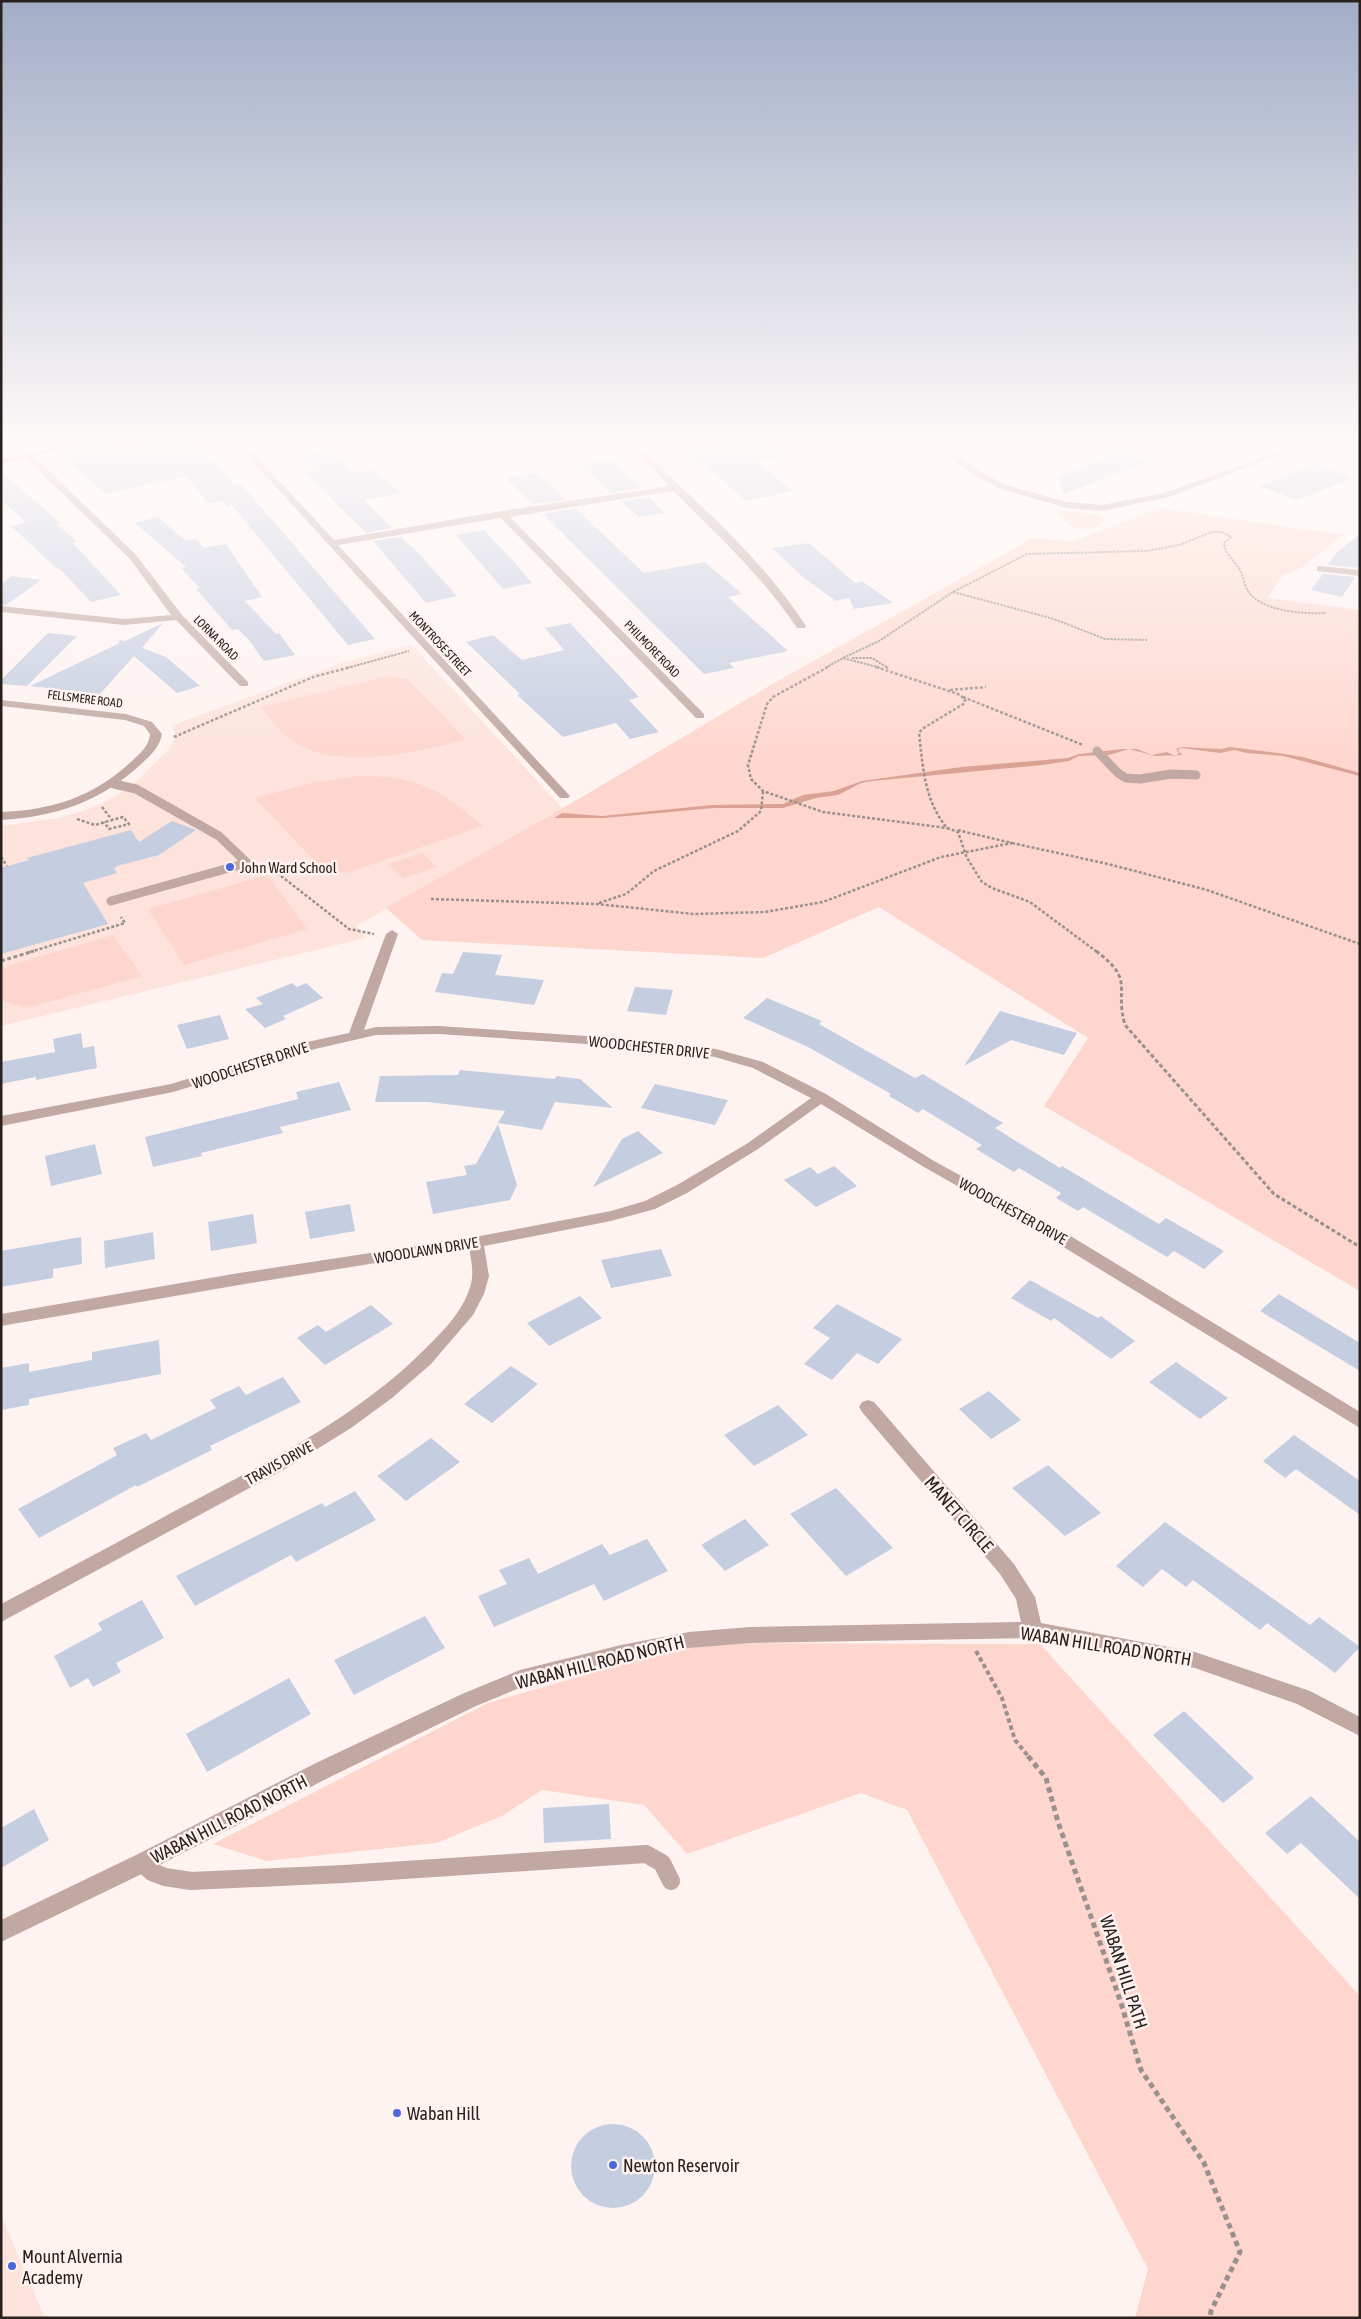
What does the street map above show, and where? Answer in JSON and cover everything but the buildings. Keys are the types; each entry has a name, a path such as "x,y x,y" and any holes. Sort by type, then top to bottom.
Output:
{"street":[{"name":"LORNA ROAD","path":"125,549 133,557 178,617 244,684"},
{"name":"MONTROSE STREET","path":"337,549 564,796"},
{"name":"PHILMORE ROAD","path":"537,549 700,716"},
{"path":"738,549 785,600 801,626"},
{"path":"1320,569 1360,573"},
{"path":"1,609 124,622 178,617"},
{"name":"FELLSMERE ROAD","path":"1,703 126,717 148,724 155,731 156,738"},
{"path":"1,816 60,808 88,798 114,784 146,753 156,738"},
{"path":"355,1034 392,934"},
{"name":"WOODCHESTER DRIVE","path":"1,1121 173,1088 312,1045 355,1034 400,1030 439,1030 672,1047 716,1053 758,1065 821,1097 929,1164 1058,1236 1360,1421"},
{"name":"WOODLAWN DRIVE","path":"1,1320 249,1277 475,1242 611,1216 650,1204 682,1189 753,1146 821,1097"},
{"name":"TRAVIS DRIVE","path":"1,1614 279,1464 316,1443 381,1399 428,1357 466,1313 476,1293 481,1275 475,1242"},
{"name":"MANET CIRCLE","path":"868,1407 1007,1569 1025,1597 1033,1630"},
{"name":"WABAN HILL ROAD NORTH","path":"1,1932 420,1722 520,1679 620,1653 689,1640 750,1635 1033,1630 1195,1660 1303,1697 1360,1727"}],"lane":[{"path":"1101,754 1118,773 1126,778 1140,779 1171,774 1196,775"},
{"path":"111,901 247,863 219,836 136,789 114,784"},
{"path":"142,1863 152,1872 164,1877 191,1881 344,1874 646,1854 658,1858 665,1867 670,1881"}],"path":[{"path":"1156,549 1027,554 953,592 878,641 773,697 765,706 747,765 754,784 763,792 802,806 837,814 952,829 1108,864 1207,890 1360,944"},
{"path":"1224,549 1238,567 1252,596 1269,604 1290,610 1326,614"},
{"path":"953,592 1054,619 1105,639 1147,640"},
{"path":"156,738 180,735 284,688 320,674 426,647"},
{"path":"843,658 893,671 958,694 1101,754"},
{"path":"843,658 872,658 893,671"},
{"path":"947,690 986,687"},
{"path":"947,828 938,817 926,782 920,731 965,703 964,699 958,694"},
{"path":"596,904 626,894 654,870 738,831 756,817 762,808 763,792"},
{"path":"88,798 100,804 112,820"},
{"path":"60,808 67,816 96,825 104,822 112,820 123,816 129,824 109,829 104,822"},
{"path":"118,827 121,830"},
{"path":"952,829 961,836 966,853 977,877 982,882 992,888 1030,902 1113,964 1122,981 1122,1015 1125,1024 1274,1194 1360,1247"},
{"path":"430,899 596,904 694,914 765,912 823,902 917,865 1012,843"},
{"path":"1,856 8,866"},
{"path":"276,872 349,929 357,932 392,934"},
{"path":"1,961 125,923 111,901"},
{"name":"WABAN HILL PATH","path":"964,1631 1002,1698 1015,1740 1046,1778 1058,1822 1121,2003 1141,2070 1204,2163 1240,2252 1211,2311 1210,2318"}],"shaded area":[{"path":"1013,549 1325,549 1301,568 1283,575 1267,598 1360,610 1360,1291 1044,1106 1088,1038 879,907 763,958 422,940 386,908 582,797 769,686"},
{"name":"John Ward School","path":"412,645 562,808 356,926 366,938 1,1026 1,826 59,818 89,809 115,797 137,781 169,749 175,740 172,726 341,663"},
{"path":"388,676 408,679 466,740 402,754 357,758 335,756 314,751 295,743 281,731 260,707"},
{"path":"1182,747 1221,749 1230,747 1303,757 1360,773 1360,776 1283,756 1234,750 1220,753 1181,748 1178,750 1182,755 1176,755 1179,753 1176,749"},
{"path":"1129,749 1137,749 1152,755 1167,752 1174,755 1155,756"},
{"path":"1129,749 1109,755 1079,756 1069,761 1043,765 872,781 861,783 838,795 816,798 783,808 714,808 604,818 554,818 562,813 602,816 712,805 783,804 803,795 834,791 862,781 962,767 1068,758 1079,754"},
{"path":"358,776 396,778 426,787 454,802 483,826 347,873 322,869 255,798 315,782"},
{"path":"422,853 437,867 403,878 389,864"},
{"path":"267,875 307,929 184,965 148,909"},
{"path":"113,935 142,976 27,1008 1,1000 1,968"},
{"path":"715,1643 1040,1644 1360,1996 1360,2318 1135,2318 1148,2269 907,1810 861,1793 687,1854 644,1805 542,1790 502,1816 436,1843 266,1861 213,1844 488,1703 637,1660"},
{"name":"Mount Alvernia Academy","path":"1,2215 45,2318 1,2318"}],"place":[{"name":"John Ward School","path":"230,867"},
{"name":"Waban Hill","path":"397,2113"},
{"name":"Newton Reservoir","path":"613,2165"},
{"name":"Mount Alvernia Academy","path":"12,2266"}]}
